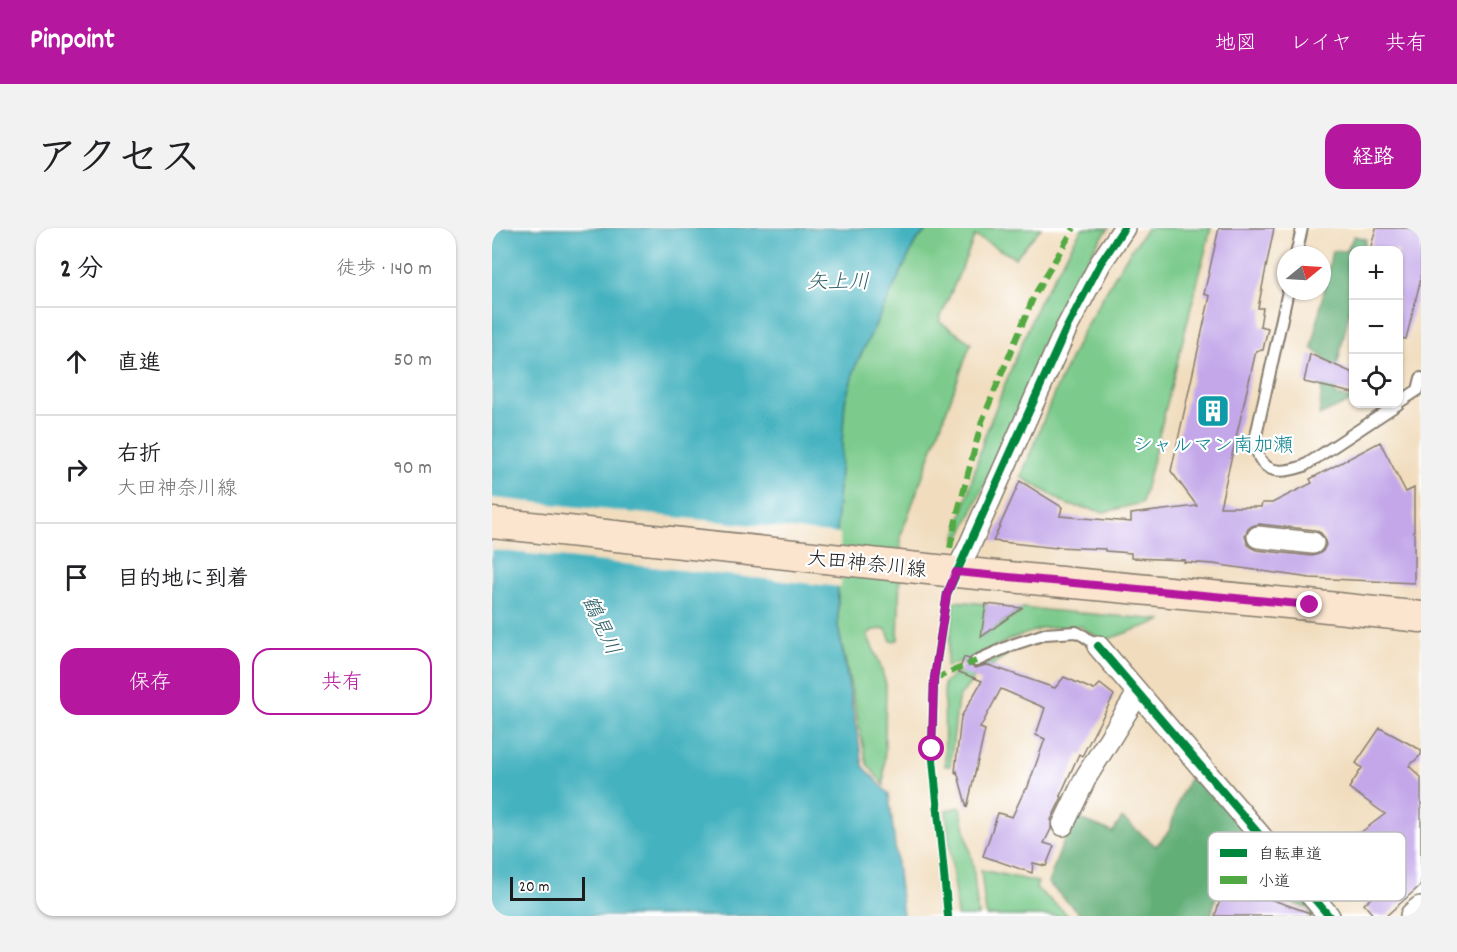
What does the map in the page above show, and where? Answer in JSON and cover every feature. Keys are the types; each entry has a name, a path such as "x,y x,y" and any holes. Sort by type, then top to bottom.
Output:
{"main road":[{"name":"大田神奈川線","path":"492,524 1421,617"}],"street":[{"path":"946,571 968,549 1066,329 1100,264 1124,228"},
{"path":"1258,537 1312,543"},
{"path":"1098,646 1257,832"},
{"path":"1064,825 1086,777 1138,693"},
{"path":"1316,901 1329,916"},
{"path":"1414,916 1421,910"}],"lane":[{"path":"1298,246 1302,228"},
{"path":"1286,300 1255,440 1260,459 1270,469 1287,472 1304,466 1391,408"},
{"path":"1403,400 1418,390 1421,378"},
{"path":"976,661 1045,634 1076,632 1098,646"}],"green space":[{"path":"929,228 1041,228 1015,258 975,236 939,321 971,343 901,535 898,640 891,641 886,629 873,630 867,635 886,684 884,785 867,764 838,626 837,514 845,401 856,365 916,241"},
{"path":"1082,228 1109,228 1094,248 1049,339 962,535 955,539 984,438 1007,379 1039,302"},
{"path":"1147,228 1211,228 1142,503 1105,512 1068,505 1021,477 1053,396 1083,331 1123,262"},
{"path":"1354,236 1366,239 1364,246 1349,246 1349,313 1336,371 1335,395 1349,398 1349,402 1319,416 1325,359 1312,348 1322,300 1331,300 1332,251 1346,251"},
{"path":"955,601 986,604 982,637 1022,608 1163,620 1103,641 1080,626 1043,628 946,667"},
{"path":"1007,652 1008,654 973,679 958,699 950,766 945,766 944,683 954,675 978,668"},
{"path":"1193,770 1247,832 1208,832 1208,901 1215,901 1211,916 1082,916 1048,883 1073,816 1113,832 1122,818 1156,846 1169,831 1179,800"},
{"path":"960,807 973,865 978,916 957,916 946,810"},
{"path":"981,870 1038,882 1036,888 1069,916 986,916"},
{"path":"1285,901 1307,901 1320,916 1309,916 1310,909"}],"water":[{"path":"492,228 929,228 916,241 856,365 845,401 837,514 838,626 863,766 889,794 903,916 492,916"}],"pier":[{"path":"492,498 840,534 841,587 492,550"}],"building":[{"path":"1219,228 1274,228 1258,308 1263,308 1260,326 1268,328 1263,350 1256,351 1220,507 1261,507 1262,503 1272,503 1312,483 1310,479 1380,442 1406,492 1414,488 1414,583 1310,578 1184,562 1185,560 1131,558 1131,553 1105,551 1105,549 1056,548 993,541 1020,481 1062,507 1060,516 1131,522 1131,514 1197,506 1171,471 1210,296 1204,294","holes":["1259,524 1315,530 1324,537 1326,545 1323,551 1312,556 1256,550 1247,543 1245,535 1248,529"]},
{"path":"1376,228 1421,228 1421,278 1406,339 1403,339 1403,246 1371,246"},
{"path":"1310,354 1349,371 1349,392 1304,382"},
{"path":"986,604 1022,608 981,637"},
{"path":"964,657 969,659 969,665 975,668 991,666 1055,688 1064,677 1094,690 1100,684 1114,695 1082,756 1079,754 1060,796 1062,797 1051,820 1051,829 1044,843 1054,846 1046,866 1033,863 1032,873 983,856 998,813 1012,817 1027,789 1045,739 1036,735 1045,708 1001,689 980,728 985,730 967,808 957,771 955,772 961,717 982,681 959,672"},
{"path":"1380,728 1421,750 1421,755 1409,766 1421,777 1421,885 1406,898 1406,832 1361,832 1385,814 1349,788 1362,768 1356,763"},
{"path":"1220,901 1276,901 1310,913 1309,916 1215,916"},
{"path":"1368,901 1403,901 1386,916 1374,916 1364,904"}],"marked path":[{"path":"950,548 982,421 1034,296 1074,228"},
{"path":"934,679 976,661"}],"cycle path":[{"path":"948,916 932,749 934,679 947,594 1066,329 1100,264 1124,228"},
{"path":"1098,646 1257,832"},
{"path":"1316,901 1329,916"}],"place":[{"name":"シャルマン南加瀬","path":"1213,411"}],"route":[{"path":"932,749 934,678 947,594 956,572 1310,605"}],"water label":[{"name":"矢上川","path":"838,281"},
{"name":"鶴見川","path":"602,625"}]}
